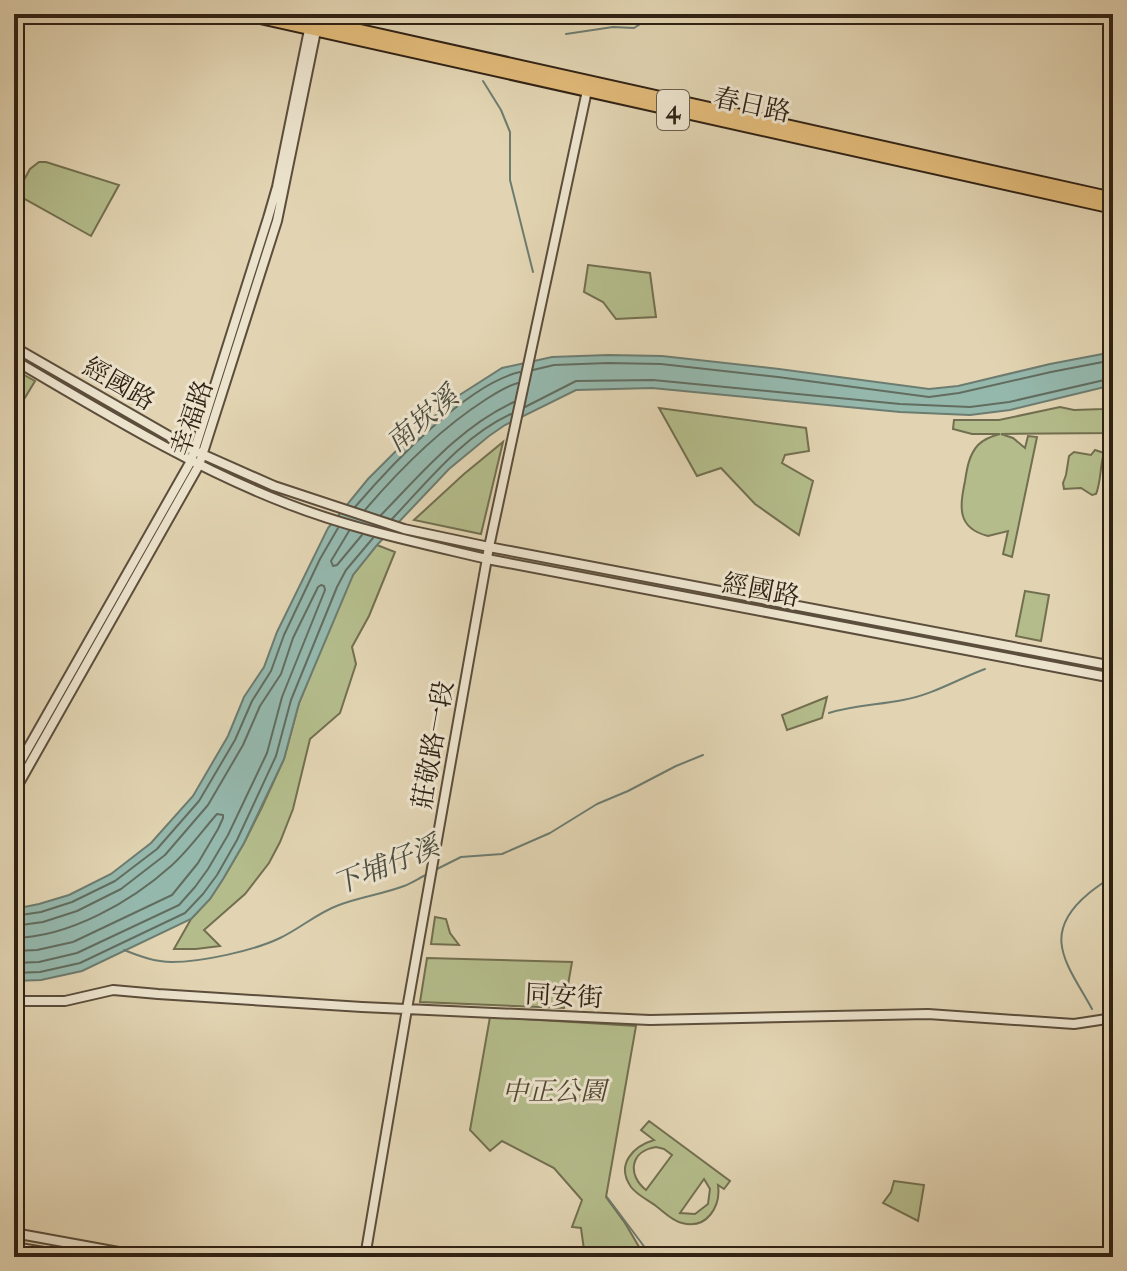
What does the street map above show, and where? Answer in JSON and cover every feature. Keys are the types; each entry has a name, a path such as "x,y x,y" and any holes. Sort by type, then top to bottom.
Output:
{"main road":[{"name":"春日路","path":"242,14 314,25 1113,208"},
{"name":"春日路","path":"288,14 314,25"},
{"name":"春日路","path":"588,87 1113,198"}],"street":[{"name":"幸福路","path":"14,792 199,453 277,221 314,25"},
{"name":"莊敬路一段","path":"365,1257 489,547 588,87"},
{"name":"經國路","path":"14,347 199,453 274,486 404,529 1113,666"},
{"name":"經國路","path":"14,360 195,463 290,505 401,539 487,559 1113,678"},
{"name":"幸福路","path":"14,773 195,463"},
{"name":"同安街","path":"14,1001 65,1001 101,991 125,990 407,1009 650,1020 928,1014 1074,1024 1113,1018"},
{"path":"14,1233 146,1257"},
{"path":"14,1247 74,1257"}],"green space":[{"path":"39,162 119,185 91,236 16,194 30,169"},
{"path":"588,265 650,273 656,317 616,319 603,302 584,292"},
{"path":"17,371 35,381 14,416 14,375"},
{"path":"1113,405 1113,433 1001,434 1013,438 1025,448 1028,436 1037,437 1012,557 1003,554 1008,531 988,536 970,528 965,522 962,499 970,457 980,443 1000,434 972,434 953,429 954,420 999,420 1060,407 1103,409"},
{"path":"659,408 806,428 809,451 785,455 782,463 813,481 799,535 755,504 721,468 697,476"},
{"path":"503,442 481,534 414,520 464,474"},
{"path":"1095,450 1104,453 1096,494 1092,495 1081,488 1064,489 1069,456 1074,452 1091,455"},
{"path":"377,545 395,552 369,616 352,647 356,664 340,713 310,739 293,809 280,842 269,863 245,894 204,930 220,946 174,949 191,919 210,899 244,843 284,759 299,703 345,590"},
{"path":"1025,591 1049,595 1041,641 1016,636"},
{"path":"827,697 822,718 787,730 782,715"},
{"path":"435,917 446,919 450,933 459,945 431,944"},
{"path":"427,958 572,962 564,1008 420,1002"},
{"name":"中正公園","path":"490,1017 636,1026 606,1197 645,1257 585,1257 581,1228 572,1227 582,1200 554,1168 502,1141 490,1151 470,1130"},
{"path":"649,1121 730,1181 724,1189 718,1185 715,1208 705,1220 691,1224 678,1222 631,1187 625,1171 629,1157 654,1140 641,1130","holes":["656,1147 672,1155 646,1190 636,1178 634,1164 641,1153","704,1179 710,1189 708,1204 695,1214 680,1213"]},
{"path":"894,1181 924,1185 918,1221 883,1203"}],"water":[{"path":"1113,352 1113,385 1010,410 970,415 900,412 652,388 576,390 505,425 449,469 353,575 299,703 284,759 244,843 210,899 191,919 82,971 41,980 14,981 14,909 69,895 111,874 151,843 193,796 228,736 244,697 264,667 277,632 328,528 368,479 410,437 458,396 502,368 552,357 662,356 929,389 958,386"}],"waterway":[{"path":"566,34 613,27 634,28 645,21"},
{"path":"483,81 510,132 510,180 533,272"},
{"name":"下埔仔溪","path":"829,713 914,698 985,669"},
{"name":"下埔仔溪","path":"435,870 461,857 502,854 550,833 597,804 703,755"},
{"name":"下埔仔溪","path":"124,950 153,960 172,962 227,955 269,943 331,908 404,886 426,875"},
{"name":"下埔仔溪","path":"1092,1009 1067,964 1061,937 1073,909 1113,875"},
{"path":"607,1197 652,1257"}],"water label":[{"name":"南崁溪","path":"422,419"}]}
